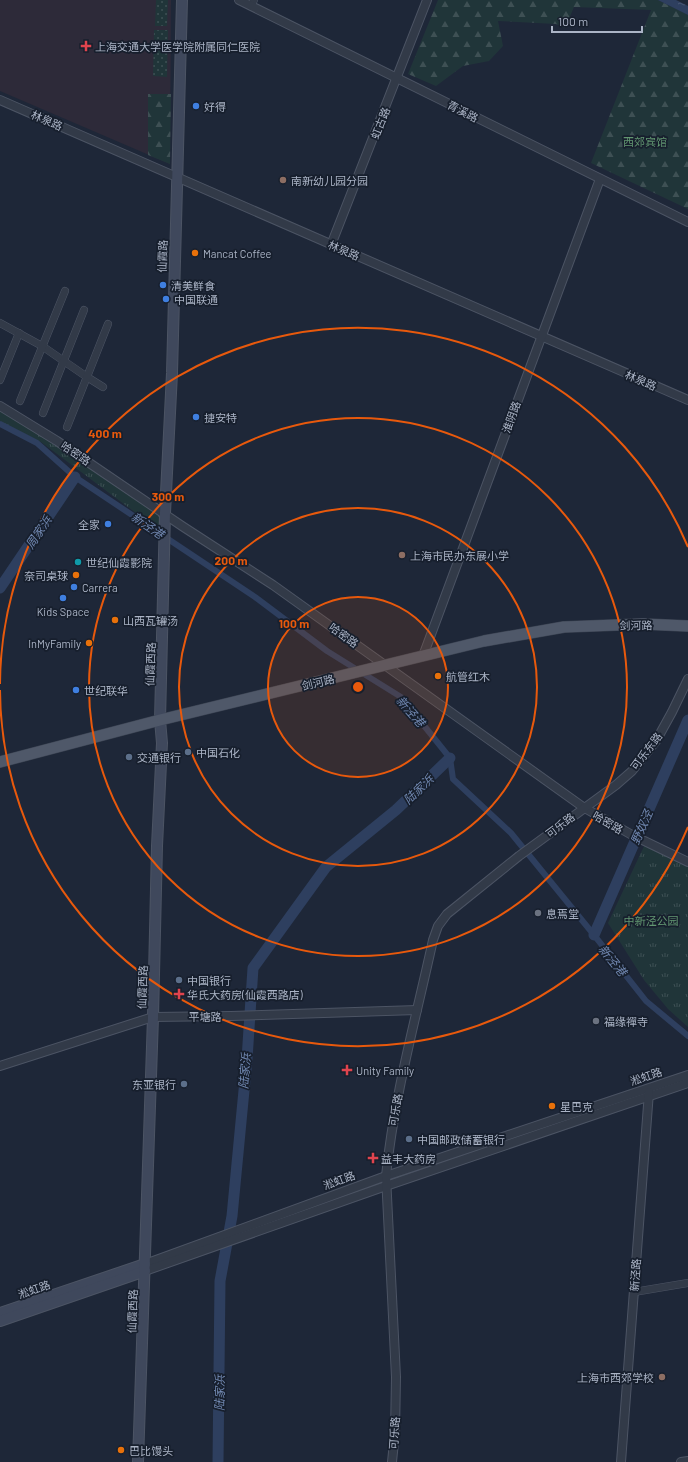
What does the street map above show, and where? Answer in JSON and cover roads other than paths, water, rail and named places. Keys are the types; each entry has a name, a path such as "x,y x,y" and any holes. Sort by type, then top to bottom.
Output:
{"main road":[{"name":"仙霞路","path":"165,513 172,373 182,0"},
{"name":"仙霞西路","path":"138,1462 153,1016 157,846 162,743 160,720 165,513"},
{"name":"剑河路","path":"0,762 160,720 484,641 564,627 643,624 688,626"},
{"name":"淞虹路","path":"0,1313 145,1268"},
{"name":"淞虹路","path":"0,1321 145,1268"}],"street":[{"name":"青溪路","path":"239,0 252,3 398,78 688,222"},
{"name":"虹古路","path":"331,245 398,78 427,0"},
{"name":"林泉路","path":"0,100 688,400"},
{"name":"淮阴路","path":"423,656 600,179"},
{"path":"20,401 65,291"},
{"path":"43,413 84,310"},
{"path":"0,323 42,346 87,378 103,387"},
{"path":"67,428 108,324"},
{"path":"0,380 19,333"},
{"name":"哈密路","path":"0,406 57,441 182,526 273,585 584,807 637,838 688,862"},
{"name":"可乐东路","path":"584,807 616,785 632,771 656,741 688,679"},
{"name":"可乐路","path":"392,1462 395,1432 396,1377 386,1176 398,1093 433,940 438,926 447,914 536,842 584,807"},
{"name":"平塘路","path":"0,1066 153,1016 231,1016 417,1010"},
{"name":"淞虹路","path":"264,1225 386,1186 649,1091 688,1075"},
{"name":"淞虹路","path":"145,1268 264,1225 386,1176 649,1091 688,1083"},
{"name":"新泾路","path":"621,1462 649,1091"},
{"path":"634,1292 688,1283"},
{"path":"681,1462 688,1461"}],"water":[{"path":"658,0 676,0 688,6 688,15"}],"waterway":[{"name":"新泾港","path":"0,424 37,443 75,477 255,597 327,651 401,697 450,758 453,779 511,833 646,1001 688,1036"},
{"name":"周家浜","path":"0,588 75,477"},
{"name":"野奴泾","path":"594,935 688,720"},
{"name":"陆家浜","path":"218,1462 220,1281 232,1216 247,1059 253,968 326,867 396,810 450,758"}],"place":[{"name":"上海交通大学医学院附属同仁医院","path":"86,46"},
{"name":"好得","path":"196,106"},
{"name":"南新幼儿园分园","path":"283,180"},
{"name":"Mancat Coffee","path":"195,253"},
{"name":"清美鲜食","path":"163,285"},
{"name":"中国联通","path":"166,299"},
{"name":"捷安特","path":"196,417"},
{"name":"全家","path":"108,524"},
{"name":"上海市民办东展小学","path":"402,555"},
{"name":"世纪仙霞影院","path":"78,562"},
{"name":"奈司桌球","path":"76,575"},
{"name":"Carrera","path":"74,587"},
{"name":"Kids Space","path":"63,598"},
{"name":"山西瓦罐汤","path":"115,620"},
{"name":"InMyFamily","path":"89,643"},
{"name":"航管红木","path":"438,676"},
{"name":"世纪联华","path":"76,690"},
{"name":"中国石化","path":"188,752"},
{"name":"交通银行","path":"129,757"},
{"name":"息焉堂","path":"538,913"},
{"name":"中国银行","path":"179,980"},
{"name":"华氏大药房(仙霞西路店)","path":"179,994"},
{"name":"福缘禪寺","path":"596,1021"},
{"name":"Unity Family","path":"347,1070"},
{"name":"东亚银行","path":"184,1084"},
{"name":"星巴克","path":"552,1106"},
{"name":"中国邮政储蓄银行","path":"409,1139"},
{"name":"益丰大药房","path":"373,1158"},
{"name":"上海市西郊学校","path":"662,1377"},
{"name":"巴比馒头","path":"121,1450"}],"park label":[{"name":"西郊宾馆","path":"645,141"},
{"name":"中新泾公园","path":"651,920"}]}
